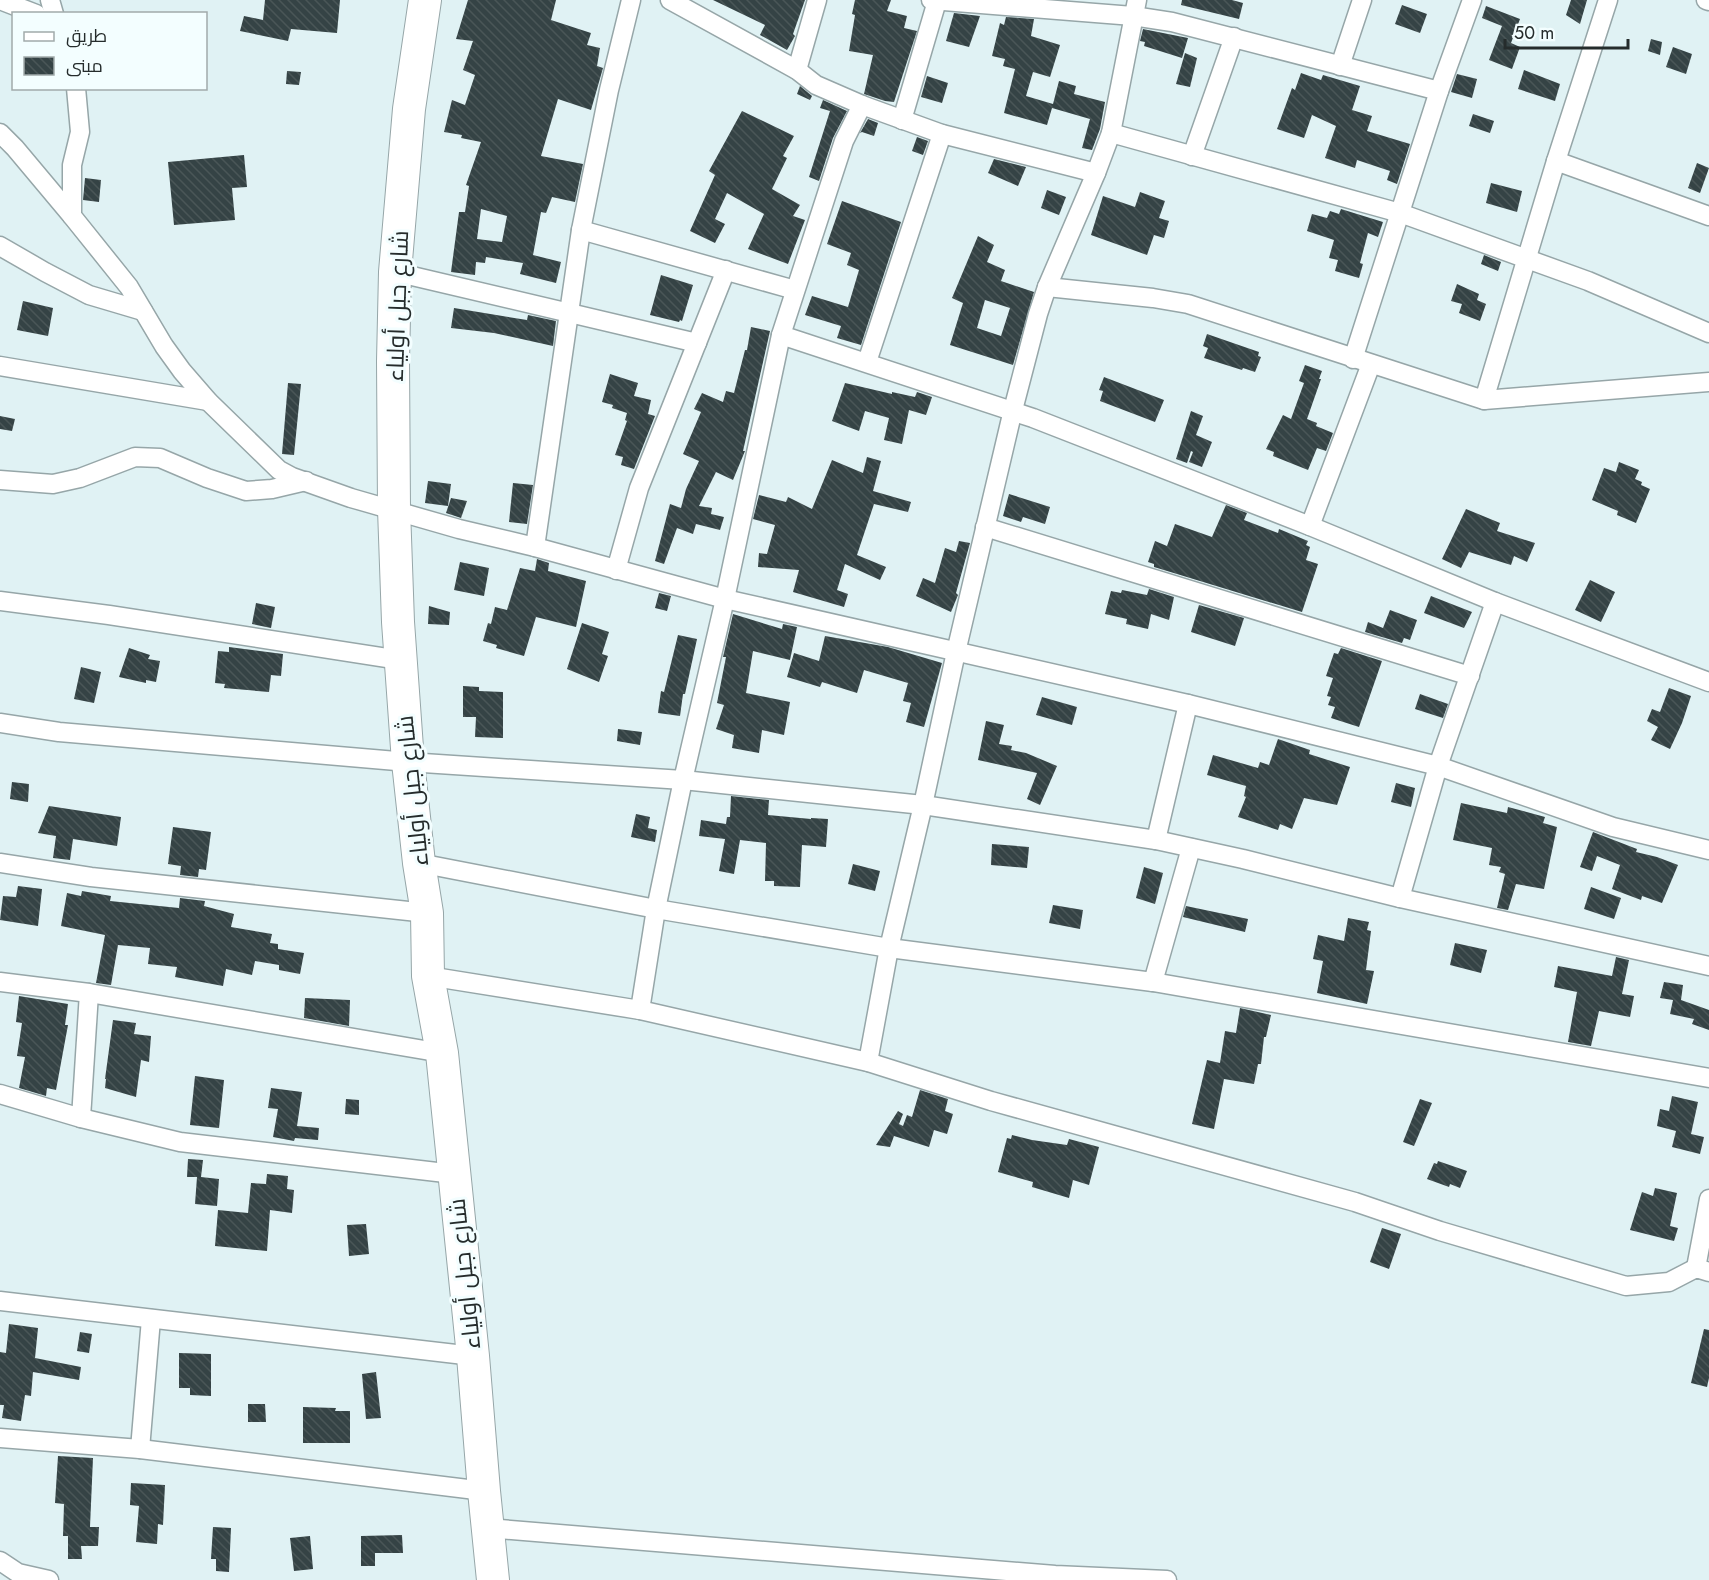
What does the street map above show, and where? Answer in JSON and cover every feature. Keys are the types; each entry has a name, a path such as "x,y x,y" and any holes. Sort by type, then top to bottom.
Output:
{"highway":[{"name":"شارع جبل أولياء","path":"425,0 409,110 395,272 394,509 400,660 408,762 427,913 428,976 442,1053 493,1580"}],"street":[{"path":"0,0 31,12"},
{"path":"535,547 581,230 609,90 631,0"},
{"path":"670,0 797,70 816,85 862,105 942,134 1096,173"},
{"path":"797,70 817,0"},
{"path":"1340,66 1362,0"},
{"path":"1310,526 1362,361 1400,213 1439,91 1472,0"},
{"path":"1485,400 1556,161 1608,0"},
{"path":"902,120 934,1 1135,8 1195,27 1439,91"},
{"path":"868,1062 889,948 1013,410 1047,287 1096,173 1110,133 1135,8"},
{"path":"1192,156 1234,37"},
{"path":"72,216 72,165 80,132 76,90"},
{"path":"640,1010 656,909 781,335 844,141 862,105"},
{"path":"0,133 72,216 129,287 164,346 208,401 279,470 292,477 351,498 459,529 535,547 725,599 1188,704 1438,766 1612,827 1709,850"},
{"path":"1110,133 1400,213 1588,281 1709,333"},
{"path":"867,362 942,134"},
{"path":"1556,161 1709,216"},
{"path":"581,230 795,290"},
{"path":"0,246 89,295 143,311"},
{"path":"616,570 639,488 726,270"},
{"path":"395,272 697,343"},
{"path":"1047,287 1188,304 1228,315 1485,400 1709,382"},
{"path":"781,335 1013,410 1310,526 1495,603 1709,682"},
{"path":"0,366 208,401"},
{"path":"0,480 53,484 80,478 135,457 160,458 207,478 246,491 272,489 306,482"},
{"path":"985,527 1470,676"},
{"path":"0,601 109,615 400,660"},
{"path":"1400,898 1438,766 1495,603"},
{"path":"1156,840 1188,704"},
{"path":"0,723 59,732 408,762 683,780 923,805 1156,840 1400,898 1709,966"},
{"path":"1153,982 1191,848"},
{"path":"419,862 656,909 889,948 1153,982 1709,1078"},
{"path":"0,863 91,877 427,913"},
{"path":"428,976 640,1010 868,1062 992,1101 1355,1202 1440,1231 1626,1286 1669,1282 1702,1270 1709,1199"},
{"path":"0,982 89,993 442,1053"},
{"path":"81,1118 89,993"},
{"path":"0,1094 81,1118 180,1142 454,1174"},
{"path":"0,1300 473,1356"},
{"path":"140,1449 151,1319"},
{"path":"0,1438 140,1449 484,1491"},
{"path":"487,1528 1054,1575 1167,1580"},
{"path":"0,1561 18,1573 49,1580"}],"building":[{"path":"265,0 340,0 337,33 291,29 288,41 240,31 244,16 263,20"},
{"path":"468,0 556,0 551,20 591,33 587,45 600,48 597,66 603,68 591,110 558,99 541,156 583,164 575,202 552,197 546,213 541,212 533,255 561,262 556,283 520,274 523,263 486,257 485,263 476,262 475,275 451,272 459,212 465,212 469,186 466,185 481,142 461,138 462,135 444,132 452,100 465,105 475,75 463,70 473,41 456,39","holes":["481,209 507,216 502,242 477,239"]},
{"path":"713,0 805,0 793,34 795,36 787,50 760,35 765,25"},
{"path":"855,0 891,0 887,11 907,16 904,28 917,31 894,102 864,94 873,55 849,51"},
{"path":"1182,0 1232,0 1243,3 1239,19 1181,5"},
{"path":"1571,0 1587,0 1580,24 1566,15"},
{"path":"1402,5 1427,14 1420,33 1395,24"},
{"path":"1486,6 1520,19 1511,43 1520,47 1512,69 1489,60 1502,26 1482,18"},
{"path":"954,13 980,16 969,47 946,41"},
{"path":"1006,17 1034,19 1031,36 1060,45 1050,77 1033,72 1026,96 1053,104 1059,81 1076,86 1074,94 1105,102 1100,129 1092,150 1082,148 1090,119 1052,108 1047,125 1004,113 1015,69 1003,66 1005,59 992,56 1000,23 1004,25"},
{"path":"1143,29 1188,38 1182,58 1144,46 1145,42 1140,41"},
{"path":"1651,39 1662,42 1660,55 1648,51"},
{"path":"1673,47 1692,54 1686,74 1666,67"},
{"path":"1185,53 1197,58 1190,87 1176,84"},
{"path":"1524,70 1560,84 1555,101 1518,89"},
{"path":"287,71 301,72 299,85 286,84"},
{"path":"1301,73 1321,80 1323,75 1360,86 1352,110 1372,116 1367,131 1410,144 1397,184 1387,180 1390,171 1357,160 1355,168 1325,158 1336,126 1312,115 1304,138 1277,129 1292,88 1295,90"},
{"path":"1457,74 1477,79 1472,98 1451,92"},
{"path":"927,76 948,83 942,103 921,97"},
{"path":"800,86 812,96 810,100 797,94"},
{"path":"823,100 847,111 833,138 819,181 809,177 830,111 820,108"},
{"path":"742,111 794,136 783,156 787,158 772,189 800,205 793,216 805,220 788,264 748,249 764,214 727,193 715,219 725,224 715,243 690,231 715,175 709,171"},
{"path":"1473,114 1494,121 1490,133 1469,126"},
{"path":"868,119 878,123 874,136 860,133"},
{"path":"917,137 928,141 923,155 912,151"},
{"path":"244,155 247,187 232,188 235,220 174,225 168,162"},
{"path":"994,159 1026,167 1018,186 988,173"},
{"path":"1697,163 1709,168 1700,193 1688,188"},
{"path":"85,178 101,180 99,202 83,200"},
{"path":"1491,183 1522,191 1517,212 1486,203"},
{"path":"1047,190 1066,197 1059,215 1041,208"},
{"path":"1140,192 1165,201 1159,218 1169,221 1164,238 1154,235 1147,255 1091,235 1103,196 1135,207"},
{"path":"842,201 901,222 861,345 837,338 841,326 805,315 812,296 848,307 859,270 847,265 851,253 827,244"},
{"path":"1341,209 1383,222 1378,237 1368,233 1360,263 1363,264 1359,278 1335,271 1338,260 1329,258 1334,240 1307,231 1312,214 1327,218 1330,211 1339,214"},
{"path":"978,236 994,245 987,262 1005,270 1001,281 1034,292 1013,365 950,345 963,303 952,298","holes":["985,300 1010,308 1001,336 977,328"]},
{"path":"1484,255 1501,262 1498,271 1481,264"},
{"path":"661,275 693,285 682,321 650,315"},
{"path":"1457,284 1479,294 1477,300 1486,304 1480,321 1459,313 1462,304 1451,301"},
{"path":"23,301 53,308 48,336 17,330"},
{"path":"454,308 527,320 528,315 556,321 553,346 494,333 451,328"},
{"path":"751,327 770,331 743,451 745,451 733,480 716,472 699,506 712,508 711,514 724,517 720,530 696,524 693,534 677,528 664,564 655,561 670,504 681,508 686,489 699,461 683,454 701,412 694,409 702,393 723,402 726,391 734,393 745,350 747,350"},
{"path":"1207,334 1259,352 1258,356 1261,357 1255,372 1204,358 1208,348 1203,346"},
{"path":"1305,365 1322,371 1307,419 1317,423 1316,426 1333,433 1326,451 1317,448 1308,470 1273,456 1274,452 1266,449 1283,415 1291,419 1304,383 1299,381"},
{"path":"610,374 638,383 634,396 651,400 648,414 655,416 634,469 621,465 623,457 615,455 627,421 625,420 627,413 602,402"},
{"path":"1104,377 1164,400 1155,422 1100,401 1103,391 1099,390"},
{"path":"288,383 301,384 294,455 282,454"},
{"path":"845,383 892,394 892,392 915,397 917,392 932,397 926,415 909,410 902,444 884,440 889,418 865,411 859,431 832,421"},
{"path":"1191,411 1203,416 1196,435 1212,442 1202,467 1189,462 1193,452 1191,451 1187,463 1176,459"},
{"path":"0,416 15,419 12,431 0,429"},
{"path":"867,457 881,461 873,491 911,502 908,512 874,504 857,555 886,567 880,580 845,564 837,590 848,594 844,607 793,592 799,570 758,567 759,553 767,554 775,525 753,519 759,495 786,502 788,497 812,509 832,460 863,473"},
{"path":"1619,462 1639,470 1635,479 1650,489 1636,523 1617,515 1618,511 1592,500 1604,468 1616,472"},
{"path":"428,481 451,484 448,506 425,503"},
{"path":"513,483 533,485 527,524 509,522"},
{"path":"1009,494 1050,507 1045,524 1023,517 1021,522 1003,516"},
{"path":"451,498 467,501 461,518 446,513"},
{"path":"1226,505 1247,513 1244,520 1278,533 1279,529 1308,541 1306,545 1310,547 1306,560 1318,564 1302,612 1154,567 1154,564 1148,562 1155,541 1167,546 1175,524 1212,537"},
{"path":"1466,509 1500,523 1497,531 1535,543 1527,562 1514,556 1511,565 1469,552 1461,568 1442,559"},
{"path":"959,541 970,543 956,593 958,595 951,612 916,596 923,578 935,583 945,548 956,552"},
{"path":"537,559 549,563 548,571 586,581 576,627 536,617 524,656 496,648 497,645 483,641 488,623 491,624 495,607 507,610 520,568 535,571"},
{"path":"460,562 489,568 484,596 454,590"},
{"path":"1590,580 1615,592 1601,622 1575,610"},
{"path":"1149,589 1174,597 1169,620 1151,614 1148,629 1126,624 1127,619 1105,614 1111,591 1121,593 1122,590 1147,595"},
{"path":"659,593 671,596 667,611 655,608"},
{"path":"1431,596 1472,612 1464,628 1424,613"},
{"path":"256,603 275,607 271,628 252,624"},
{"path":"1199,605 1244,618 1235,646 1191,632"},
{"path":"429,606 450,612 449,625 428,624"},
{"path":"1390,610 1417,620 1410,640 1404,638 1402,643 1365,632 1368,622 1383,628"},
{"path":"733,614 782,629 783,624 797,627 790,660 753,651 746,693 790,702 784,735 762,730 759,753 732,748 734,735 716,729 724,705 717,703 726,657 723,657"},
{"path":"582,623 609,632 602,654 608,656 599,682 567,669"},
{"path":"678,635 697,639 685,694 683,694 680,716 658,713 661,691 664,692"},
{"path":"825,636 888,647 942,663 924,727 906,722 911,703 903,701 908,683 864,670 857,693 822,682 820,687 787,677 794,653 819,661"},
{"path":"229,647 283,654 281,676 271,675 269,692 224,688 225,684 215,683 218,651 229,652"},
{"path":"129,648 150,655 148,659 160,661 156,682 146,680 146,683 119,677"},
{"path":"1341,648 1382,661 1359,727 1331,718 1335,707 1328,705 1331,697 1327,696 1333,678 1326,676 1334,653 1338,654"},
{"path":"81,667 101,672 94,703 74,699"},
{"path":"463,686 479,687 479,691 503,692 503,738 475,737 476,717 463,717"},
{"path":"1669,688 1691,696 1670,749 1651,740 1658,727 1647,721 1652,709 1660,712"},
{"path":"1420,694 1448,704 1443,718 1415,709"},
{"path":"1042,697 1077,707 1072,725 1036,715"},
{"path":"986,721 1004,725 999,744 1012,746 1011,750 1026,753 1057,766 1040,805 1027,799 1037,773 978,760"},
{"path":"618,729 642,732 640,745 617,741"},
{"path":"1278,739 1310,750 1309,754 1350,767 1337,805 1304,798 1292,829 1280,824 1278,830 1238,817 1246,797 1244,796 1246,786 1207,775 1213,755 1258,768 1260,762 1269,765"},
{"path":"12,782 29,784 28,802 10,799"},
{"path":"1396,783 1415,788 1411,807 1391,802"},
{"path":"731,796 769,800 768,815 828,819 826,847 802,845 800,887 774,886 774,881 765,881 766,843 740,840 734,874 719,871 725,839 699,836 701,820 726,824 727,817 730,817"},
{"path":"1461,803 1507,813 1508,807 1545,817 1543,823 1557,827 1544,889 1516,884 1508,910 1497,908 1505,874 1499,872 1501,867 1489,865 1492,848 1453,840"},
{"path":"49,806 121,817 117,846 73,839 70,860 53,858 56,836 38,833"},
{"path":"636,814 650,817 648,828 657,830 655,842 631,837"},
{"path":"173,827 211,832 206,870 199,869 198,877 180,875 181,866 168,864"},
{"path":"1593,832 1637,849 1636,852 1678,865 1662,903 1642,896 1641,900 1612,889 1620,865 1597,856 1592,871 1580,867"},
{"path":"992,844 1029,847 1027,868 991,865"},
{"path":"853,864 880,871 875,891 848,884"},
{"path":"1144,867 1163,873 1155,904 1136,898"},
{"path":"18,886 42,889 38,926 0,920 3,896 16,897"},
{"path":"1591,887 1621,898 1614,919 1584,909"},
{"path":"82,891 111,896 110,901 179,908 180,898 205,901 204,906 234,914 231,927 272,934 270,943 278,944 278,949 304,953 300,974 279,970 279,965 255,961 252,975 226,969 223,986 175,977 177,967 148,964 150,948 118,945 111,985 96,983 105,935 61,926 67,893 81,896"},
{"path":"1053,905 1083,910 1080,929 1049,923"},
{"path":"1186,906 1248,919 1245,932 1183,917"},
{"path":"1348,918 1369,922 1367,930 1371,931 1366,970 1374,971 1367,1004 1317,993 1323,961 1313,959 1318,935 1344,941"},
{"path":"1455,943 1487,950 1481,973 1450,965"},
{"path":"1616,957 1629,960 1622,994 1634,996 1630,1017 1599,1011 1591,1046 1568,1042 1577,992 1554,987 1558,966 1612,976"},
{"path":"1664,982 1683,985 1681,1000 1709,1010 1709,1030 1692,1024 1694,1019 1670,1014 1673,1000 1660,998"},
{"path":"19,996 68,1004 65,1025 68,1025 56,1090 47,1088 46,1096 19,1088 25,1057 17,1056 22,1023 16,1022"},
{"path":"305,998 350,1000 349,1026 304,1018"},
{"path":"1240,1008 1271,1015 1266,1037 1264,1037 1261,1064 1258,1064 1254,1084 1224,1079 1214,1129 1192,1124 1207,1060 1220,1063 1225,1031 1236,1033"},
{"path":"113,1020 136,1023 134,1034 151,1036 149,1062 141,1060 136,1097 105,1088"},
{"path":"195,1076 224,1080 219,1128 190,1125"},
{"path":"271,1088 302,1092 297,1126 319,1128 318,1140 295,1138 294,1141 273,1137 278,1109 268,1108"},
{"path":"920,1090 948,1099 945,1111 953,1114 947,1134 934,1130 929,1147 894,1136 890,1147 876,1145 898,1111 903,1114 899,1124 903,1126 907,1115 912,1117"},
{"path":"1672,1096 1698,1102 1691,1134 1704,1137 1700,1154 1672,1147 1676,1131 1657,1126 1660,1109 1669,1111"},
{"path":"346,1099 359,1100 359,1115 345,1114"},
{"path":"1420,1099 1432,1103 1414,1146 1403,1142"},
{"path":"1012,1135 1067,1145 1069,1139 1099,1147 1089,1185 1073,1180 1069,1198 1032,1187 1033,1182 998,1172 1007,1138 1011,1139"},
{"path":"188,1159 203,1160 201,1177 219,1179 217,1206 195,1204 197,1177 187,1177"},
{"path":"1438,1161 1467,1171 1460,1188 1450,1184 1449,1187 1427,1179 1434,1163 1437,1164"},
{"path":"267,1174 288,1176 287,1189 294,1190 292,1213 270,1210 267,1251 215,1246 218,1210 248,1213 251,1183 266,1184"},
{"path":"1655,1188 1677,1193 1670,1226 1678,1228 1674,1241 1630,1230 1642,1192 1653,1196"},
{"path":"366,1224 369,1254 349,1256 347,1225"},
{"path":"1382,1228 1401,1234 1389,1269 1370,1262"},
{"path":"9,1324 38,1328 35,1358 81,1367 79,1380 33,1372 31,1396 25,1395 21,1421 2,1418 4,1405 0,1405 0,1352 6,1353"},
{"path":"1704,1329 1709,1330 1707,1387 1691,1383"},
{"path":"80,1332 92,1334 89,1353 77,1351"},
{"path":"179,1353 211,1354 211,1396 190,1395 190,1388 179,1388"},
{"path":"376,1372 381,1418 366,1419 362,1374"},
{"path":"248,1404 265,1404 266,1422 248,1422"},
{"path":"303,1407 336,1408 335,1411 350,1411 350,1443 303,1443"},
{"path":"58,1456 93,1458 90,1527 99,1527 98,1546 81,1546 82,1559 68,1559 68,1536 63,1536 64,1504 55,1503"},
{"path":"131,1483 165,1485 163,1525 158,1524 157,1544 136,1542 139,1506 130,1505"},
{"path":"213,1527 231,1528 229,1572 216,1571 216,1559 211,1559"},
{"path":"402,1535 403,1553 375,1553 375,1566 361,1566 361,1536"},
{"path":"310,1536 313,1569 294,1571 290,1538"}]}
